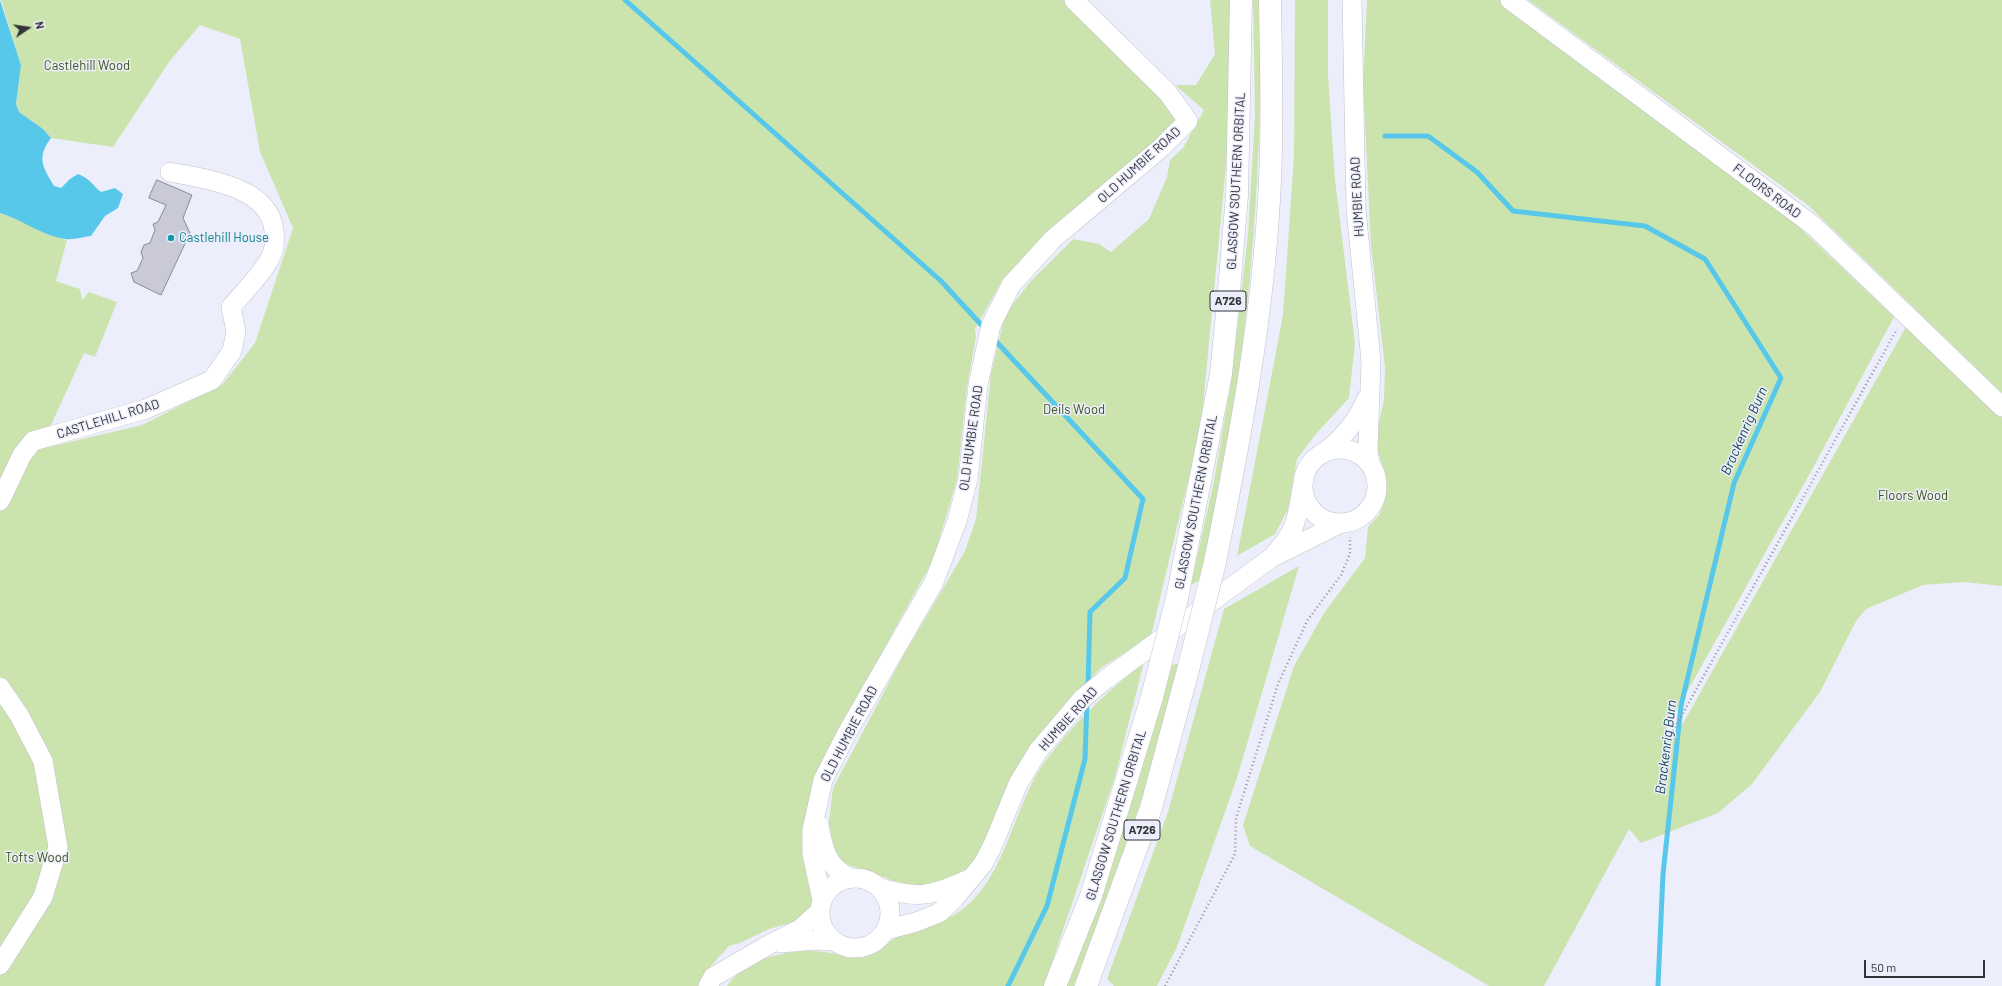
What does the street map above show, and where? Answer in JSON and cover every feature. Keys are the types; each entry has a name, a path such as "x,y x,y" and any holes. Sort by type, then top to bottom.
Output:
{"highway":[{"name":"GLASGOW SOUTHERN ORBITAL","path":"1055,986 1091,896 1152,697 1177,598 1221,374 1227,322 1237,195 1241,0"},
{"name":"GLASGOW SOUTHERN ORBITAL","path":"1086,986 1151,808 1215,562 1238,445 1258,308 1269,200 1270,0"}],"street":[{"name":"OLD HUMBIE ROAD","path":"817,804 823,780 847,732 934,582 957,521 968,479 978,385 991,326 1011,285 1052,239 1146,162 1188,121 1168,93 1074,0"},
{"name":"HUMBIE ROAD","path":"1352,0 1356,209 1371,361 1368,450 1370,463"},
{"name":"FLOORS ROAD","path":"1510,0 1814,226 2002,407"},
{"name":"CASTLEHILL ROAD","path":"0,501 22,455 33,441 146,409 199,386 212,380 232,351 236,332 231,307 269,260 275,244 273,223 262,204 231,185 170,172"},
{"name":"HUMBIE ROAD","path":"1326,451 1343,438 1356,420 1369,392"},
{"path":"1337,448 1349,449 1360,454 1370,463 1376,475 1377,489 1374,501 1365,514 1345,523 1329,522 1314,514 1307,503 1302,484 1304,474 1309,464 1317,456 1326,451 1337,448"},
{"name":"HUMBIE ROAD","path":"1272,558 1290,536 1296,524 1302,484"},
{"name":"HUMBIE ROAD","path":"770,944 811,940 834,941 842,946 863,948 872,944 886,930 916,922 939,913 954,899 983,864 992,847 1018,784 1038,751 1083,698 1105,680 1272,558 1345,523"},
{"path":"0,687 19,715 43,761 58,847 42,897 0,965"},
{"name":"HUMBIE ROAD","path":"817,804 822,844 829,861 838,872 850,878 866,880 880,888 917,896 934,894 971,879"},
{"path":"817,804 812,830 812,854 821,906 821,922 826,933 834,941"},
{"name":"HUMBIE ROAD","path":"708,986 713,977 770,944 800,929 821,906 833,885 850,878"},
{"path":"880,888 887,897 890,908 890,919 886,930"}],"path":[{"path":"1673,731 1906,314"},
{"path":"1165,986 1235,854 1236,818 1278,684 1307,621 1341,574 1350,554 1350,535 1345,523"}],"green space":[{"path":"1,0 1069,0 1166,102 1175,119 1170,131 1054,227 1003,279 975,329 976,337 967,387 957,480 933,560 844,721 810,800 813,905 797,921 769,929 740,943 729,946 709,968 699,986 0,986 0,213 67,240 56,281 80,289 82,300 89,292 117,302 95,357 84,353 40,449 142,425 223,384 255,343 293,228 260,152 240,39 200,25 169,62 113,147 51,138 43,129 19,112 16,104 21,65"},
{"name":"Deils Wood","path":"1210,0 1235,0 1227,155 1201,427 1151,636 1101,668 1075,694 971,866 946,882 927,887 903,886 884,877 836,861 828,829 833,788 902,658 965,551 976,519 991,374 1005,314 1031,281 1073,239 1099,244 1111,252 1149,219 1167,177 1170,160 1183,148 1204,110 1175,85 1196,85 1215,54"},
{"path":"1253,0 1261,0 1261,84 1258,167 1249,292 1236,396 1219,488 1200,580 1191,585 1214,481 1231,382 1248,234 1255,116"},
{"path":"1295,0 1328,0 1328,74 1335,180 1355,343 1349,398 1316,434 1297,459 1288,509 1275,534 1237,556 1283,315 1294,156"},
{"name":"Floors Wood","path":"1367,0 1500,0 1783,212 1894,317 1814,466 1665,731 1672,739 1677,734 1907,325 2002,416 2002,586 1964,582 1923,585 1866,609 1856,621 1820,692 1752,784 1718,813 1641,843 1629,829 1544,986 1489,986 1250,846 1243,825 1294,666 1324,613 1365,558 1368,527 1380,514 1386,494 1384,470 1377,449 1376,435 1384,400 1385,367 1371,246 1363,81"},
{"path":"1528,0 2002,0 2002,393 1809,206"},
{"path":"1299,566 1237,778 1177,947 1157,986 1114,986 1107,979 1168,812 1224,609"},
{"path":"1144,662 1115,777 1044,986 727,986 734,977 744,969 766,958 790,952 802,951 819,951 859,957 870,955 897,937 935,924 957,913 973,900 987,883 998,864 1033,781 1044,763 1078,722"},
{"path":"1180,663 1145,790 1118,869 1074,986 1066,986 1095,911 1135,792 1172,665"}],"water":[{"path":"0,0 21,65 16,104 19,112 43,129 51,138 46,145 42,157 44,168 54,186 61,188 70,179 78,174 89,180 101,192 115,188 123,194 118,208 105,216 91,236 66,239 49,235 0,213"}],"building":[{"name":"Castlehill House","path":"157,180 192,195 183,218 190,233 161,295 134,282 131,273 137,271 143,258 141,252 144,245 150,243 155,230 153,224 158,222 166,205 149,198"}],"waterway":[{"path":"625,0 941,281 986,330"},
{"name":"Brackenrig Burn","path":"1385,136 1428,136 1477,172 1513,211 1645,226 1705,259 1781,378 1734,483 1681,706 1663,874 1658,986"},
{"path":"992,337 1143,499 1125,578 1090,612 1088,687"},
{"path":"1008,986 1047,906 1085,759 1087,701"}],"place":[{"name":"Castlehill House","path":"171,238"}],"park label":[{"name":"Castlehill Wood","path":"87,66"},
{"name":"Tofts Wood","path":"37,858"}]}
